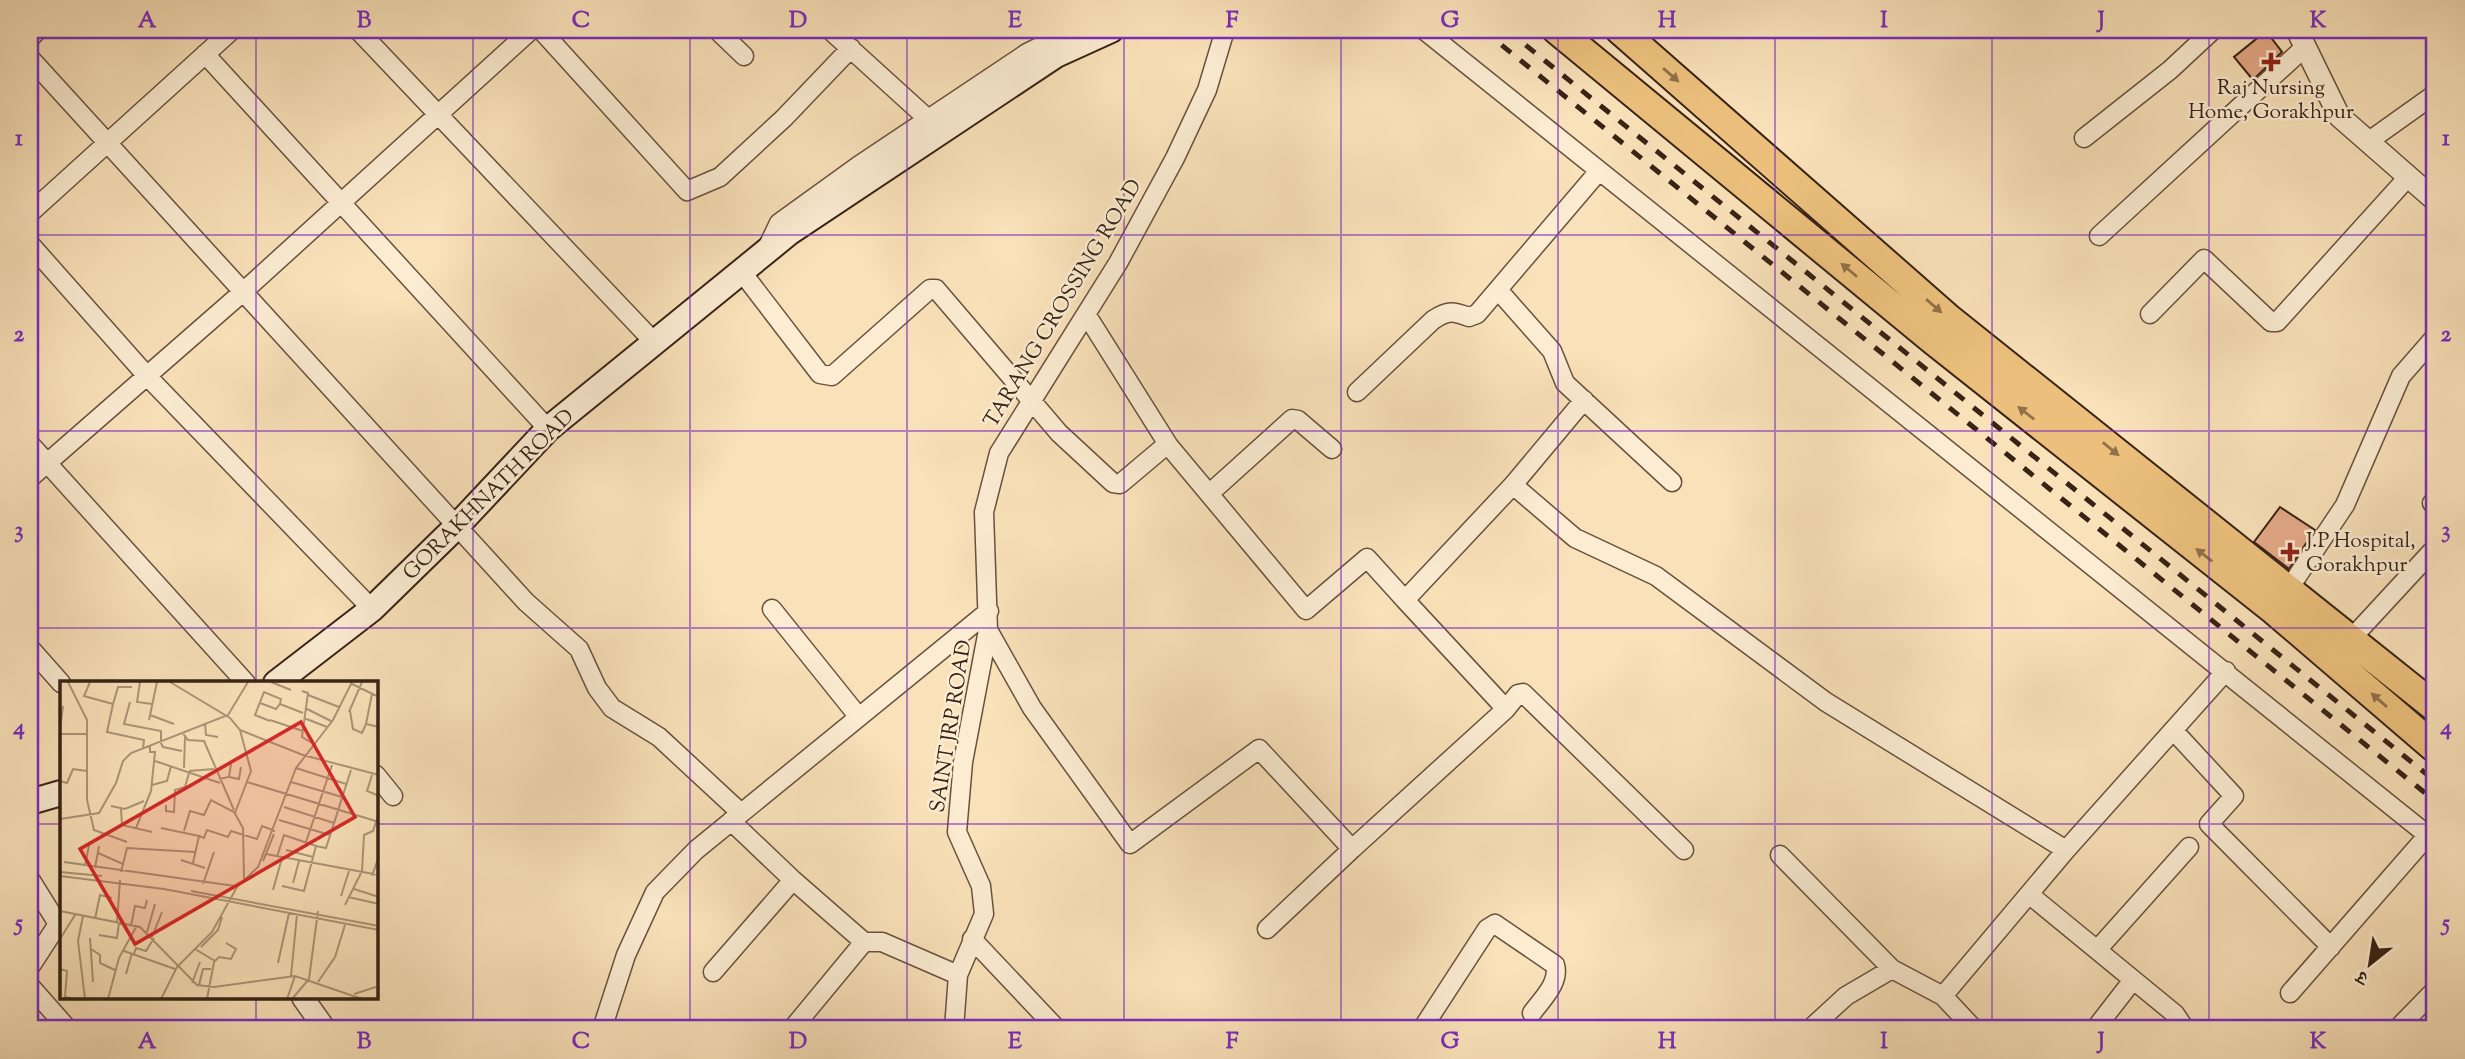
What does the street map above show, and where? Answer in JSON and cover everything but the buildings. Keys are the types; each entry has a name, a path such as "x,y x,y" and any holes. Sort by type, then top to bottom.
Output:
{"main road":[{"name":"GORAKHNATH ROAD","path":"289,679 372,610 456,527 548,429 790,232 1056,55 1111,30"},
{"path":"1557,30 1922,331 2281,600 2350,640 2435,707"},
{"path":"1620,30 1949,319 2281,600 2433,746"},
{"path":"30,802 60,793"}],"street":[{"path":"30,38 38,30"},
{"path":"30,213 232,30"},
{"path":"358,30 653,341"},
{"path":"30,478 244,291 531,30"},
{"path":"541,30 687,191 720,177 784,118 851,48"},
{"path":"717,30 744,56"},
{"path":"830,30 928,119"},
{"path":"765,253 779,223 1027,53 1073,30"},
{"name":"TARANG CROSSING ROAD","path":"988,629 984,512 999,453 1118,263 1175,158 1206,90 1225,30"},
{"path":"1424,30 2432,838 2290,993"},
{"path":"2084,138 2170,70 2213,30"},
{"path":"2099,236 2301,38 2339,116 2435,200"},
{"path":"205,54 548,429"},
{"path":"30,58 456,527 526,602 579,649 597,688 612,708 659,737 793,880 864,942 882,942 958,975"},
{"path":"2369,141 2435,94"},
{"path":"1356,392 1433,320 1447,311 1454,310 1474,317 1600,171"},
{"path":"2150,314 2204,259 2271,322 2277,322 2409,176"},
{"path":"30,244 147,376 372,610"},
{"path":"741,271 820,374 832,376 930,289 936,289 1059,433 1116,485 1168,446"},
{"path":"1499,291 1552,351 1565,383 1672,482"},
{"path":"1086,314 1168,446 1306,610 1367,558 1506,709"},
{"path":"2281,600 2345,505 2401,376 2435,337"},
{"path":"1405,600 1513,485 1584,400"},
{"path":"1210,493 1292,419 1298,420 1332,449"},
{"path":"30,444 244,681"},
{"path":"1513,485 1575,538 1656,576 1826,702 2066,850"},
{"path":"2350,640 2435,548"},
{"path":"772,609 858,716"},
{"path":"601,1029 626,955 654,892 696,850 989,611"},
{"path":"988,629 1032,708 1125,842 1135,842 1259,749 1352,849"},
{"name":"SAINT JRP ROAD","path":"954,1029 958,975 984,914 981,886 957,832 963,762 988,629"},
{"path":"30,648 60,682"},
{"path":"1943,996 2066,850 2227,671"},
{"path":"1267,929 1506,709 1518,694 1527,694 1684,850"},
{"path":"2173,730 2234,796 2209,824 2331,947"},
{"path":"378,777 393,796"},
{"path":"2097,950 2189,847"},
{"path":"1780,855 1892,969 1943,996 1974,1029"},
{"path":"30,879 58,924 30,967"},
{"path":"713,972 793,880"},
{"path":"2029,895 2175,1014 2185,1029"},
{"path":"1422,1029 1487,929 1495,924 1555,965 1557,973 1554,983 1532,1013"},
{"path":"972,939 1057,1029"},
{"path":"792,1029 864,942"},
{"path":"1810,1029 1846,996 1892,969"},
{"path":"2095,1029 2133,980"},
{"path":"30,986 68,1029"},
{"path":"2397,1029 2435,990"},
{"path":"304,1000 325,1029"}],"railway":[{"path":"1483,30 2435,801"},
{"path":"1507,30 2435,781"}],"place":[{"name":"Raj Nursing Home, Gorakhpur","path":"2271,62"},
{"name":"J.P Hospital, Gorakhpur","path":"2290,552"}]}
